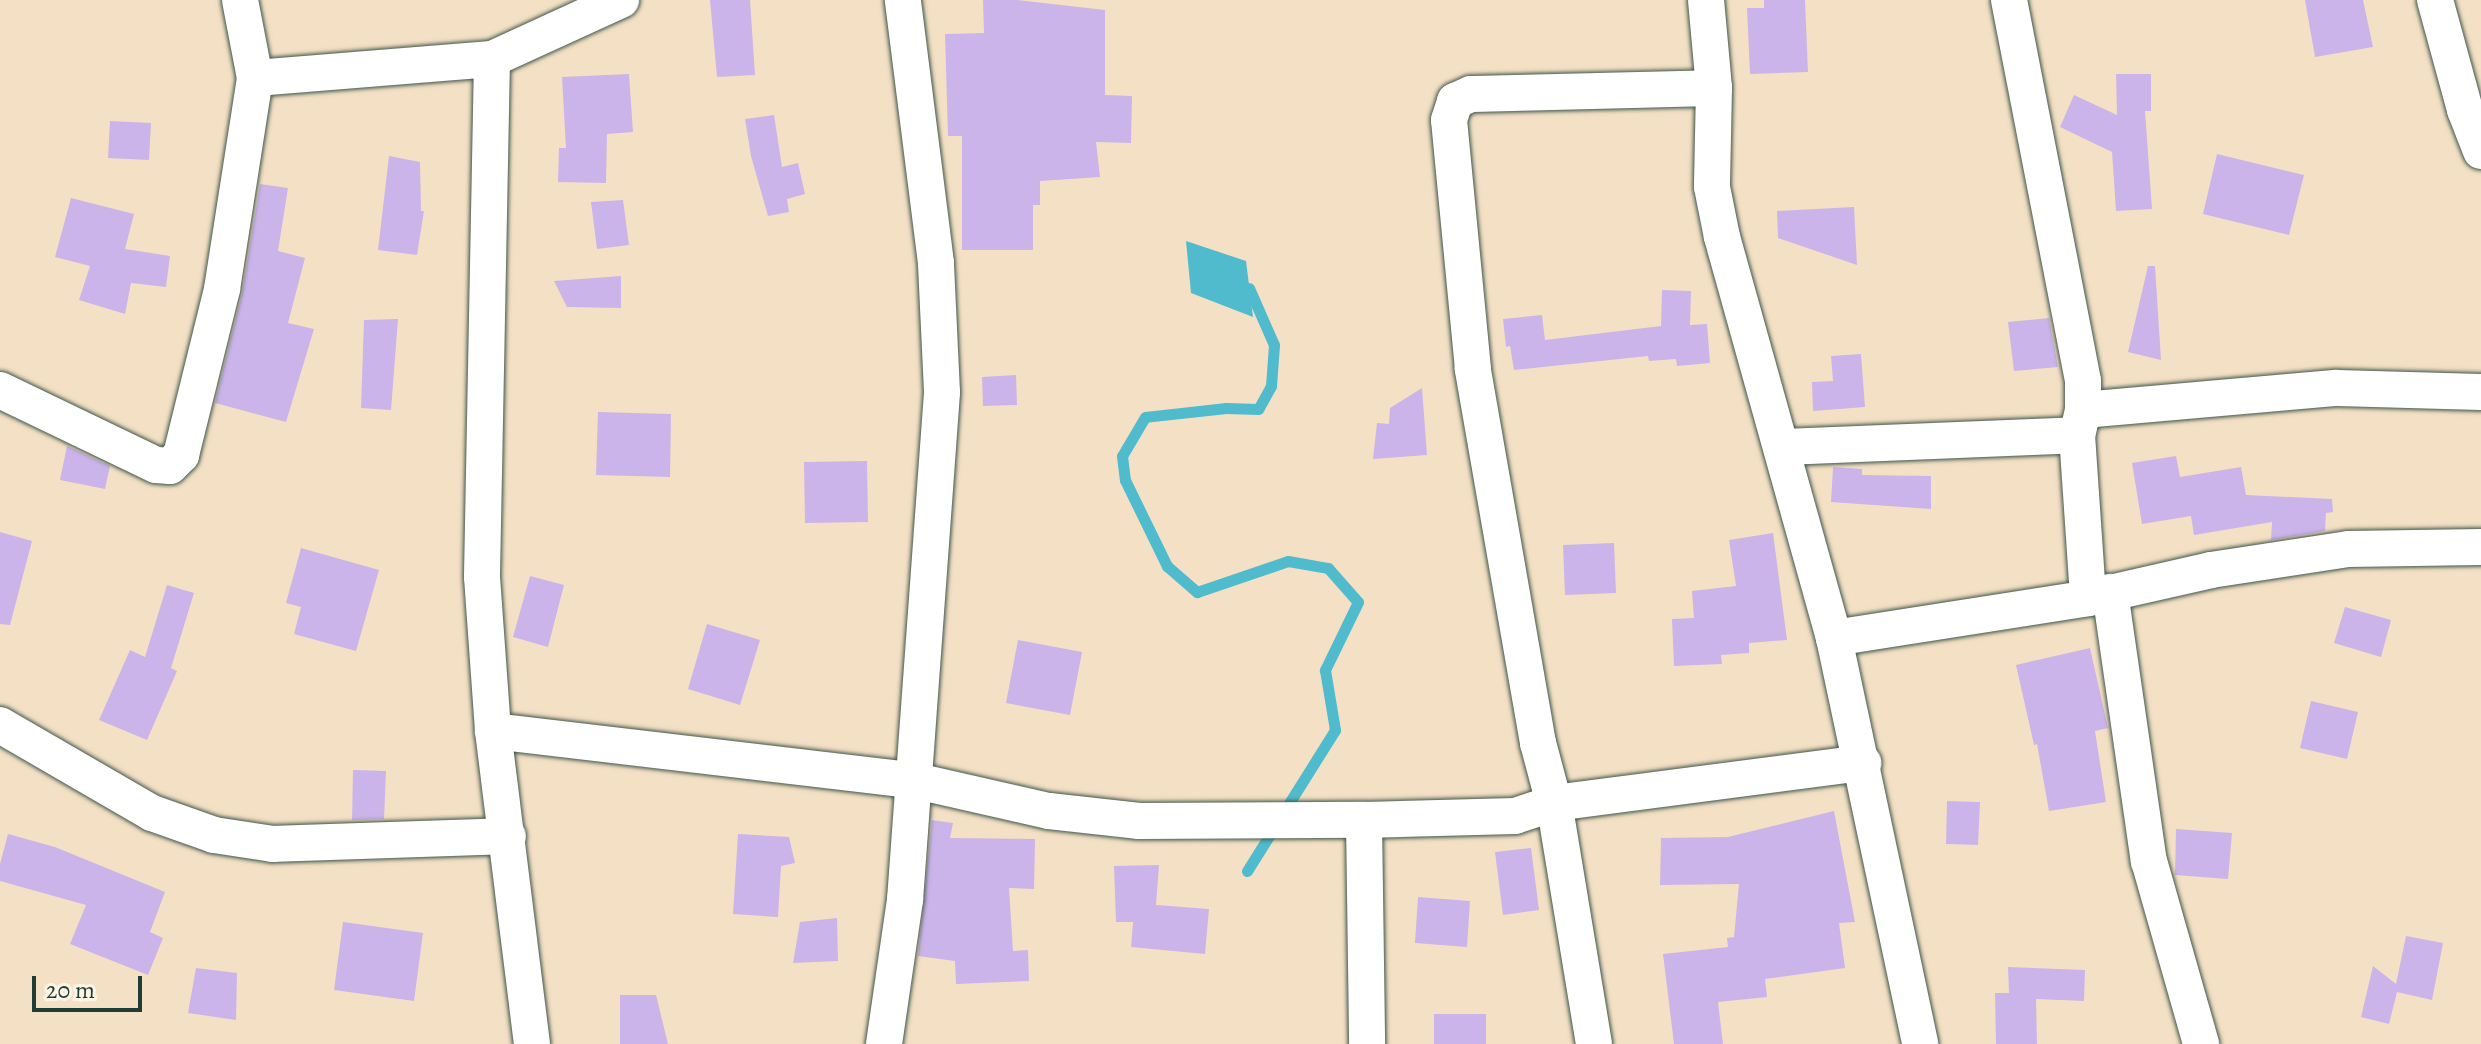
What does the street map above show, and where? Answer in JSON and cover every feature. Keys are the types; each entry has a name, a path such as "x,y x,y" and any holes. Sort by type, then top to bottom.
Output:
{"street":[{"path":"0,390 156,465 170,466 181,455 222,289 255,78 240,0"},
{"path":"255,78 492,59 621,0"},
{"path":"884,1044 905,900 942,392 936,263 903,0"},
{"path":"1706,0 1714,88 1712,187 1726,252 1834,638 1863,763 1920,1044"},
{"path":"2009,0 2083,381 2080,422 2099,595 2149,861 2201,1044"},
{"path":"2435,0 2473,107 2481,151"},
{"path":"492,59 482,577 493,731 532,1044"},
{"path":"1594,1044 1554,803 1538,743 1473,369 1449,120 1455,101 1471,94 1714,88"},
{"path":"1783,447 2080,422 2337,388 2481,392"},
{"path":"1834,638 2099,595 2211,570 2348,549 2481,547"},
{"path":"0,725 152,813 214,835 273,844 508,836"},
{"path":"493,731 912,780 1049,811 1139,821 1515,816 1554,803 1863,763"},
{"path":"1364,820 1367,1044"}],"water":[{"path":"1186,241 1246,261 1253,317 1191,293"}],"building":[{"path":"710,0 750,0 755,75 717,77"},
{"path":"983,0 1017,0 1105,10 1105,95 1132,96 1131,143 1096,142 1100,177 1040,181 1040,205 1033,205 1033,250 962,250 962,136 948,136 945,34 984,33"},
{"path":"1764,0 1805,0 1808,72 1750,74 1747,8 1764,8"},
{"path":"2305,0 2363,0 2373,47 2315,57"},
{"path":"629,74 633,132 607,134 606,183 558,182 559,148 566,148 562,77"},
{"path":"2116,74 2151,74 2151,111 2145,111 2152,209 2116,211 2112,152 2060,127 2074,95 2117,115"},
{"path":"774,115 782,167 798,163 805,194 787,199 789,212 768,216 751,156 745,119"},
{"path":"110,121 151,123 149,160 108,158"},
{"path":"2217,154 2304,175 2289,235 2203,214"},
{"path":"389,156 420,162 421,211 424,211 417,255 378,250"},
{"path":"260,184 288,188 278,251 305,258 288,323 314,329 286,422 215,403 242,294"},
{"path":"71,198 134,214 125,249 170,256 166,287 131,283 125,314 79,300 90,266 55,257"},
{"path":"623,200 629,245 597,249 591,202"},
{"path":"1854,207 1857,265 1778,238 1777,211"},
{"path":"2148,266 2155,266 2161,360 2128,352"},
{"path":"621,276 621,308 567,307 554,281"},
{"path":"1662,290 1691,291 1690,325 1707,324 1710,363 1677,366 1676,359 1649,361 1648,356 1514,370 1510,346 1506,347 1503,319 1542,315 1545,340 1661,326"},
{"path":"2049,318 2058,367 2014,371 2008,322"},
{"path":"398,319 391,410 361,408 364,320"},
{"path":"1861,354 1865,407 1813,411 1812,382 1833,381 1831,356"},
{"path":"1016,375 1017,405 983,406 982,377"},
{"path":"1422,388 1427,455 1373,459 1377,423 1389,424 1390,408"},
{"path":"598,412 671,414 670,477 596,475"},
{"path":"67,446 110,466 105,489 60,480"},
{"path":"2176,456 2180,477 2241,467 2246,495 2332,499 2333,512 2326,513 2325,531 2271,540 2272,522 2194,535 2191,516 2142,524 2132,463"},
{"path":"867,461 868,522 805,523 804,462"},
{"path":"1833,467 1862,469 1862,475 1931,476 1931,509 1831,502"},
{"path":"0,532 32,541 10,625 0,624"},
{"path":"1773,533 1787,640 1749,643 1749,653 1721,655 1722,664 1674,666 1672,619 1694,618 1692,591 1736,586 1729,540"},
{"path":"1614,543 1616,593 1565,595 1563,545"},
{"path":"301,548 379,570 356,651 294,634 301,607 286,603"},
{"path":"530,576 564,585 548,647 513,637"},
{"path":"167,585 194,593 171,668 177,671 147,740 99,720 130,650 145,657"},
{"path":"2345,607 2391,620 2381,657 2334,643"},
{"path":"707,624 760,640 740,705 688,689"},
{"path":"1018,640 1082,652 1070,715 1006,703"},
{"path":"2090,648 2108,728 2095,731 2106,802 2049,811 2037,744 2034,745 2016,665"},
{"path":"2311,701 2358,712 2347,759 2300,748"},
{"path":"353,770 386,771 384,819 352,820"},
{"path":"1947,801 1980,802 1978,845 1946,844"},
{"path":"1834,811 1855,922 1839,923 1845,968 1765,979 1767,997 1718,1002 1723,1044 1674,1044 1663,954 1728,947 1727,938 1734,937 1739,884 1660,885 1661,838 1728,837"},
{"path":"932,820 953,823 950,838 1035,839 1034,889 1009,888 1013,951 1028,950 1029,981 956,984 955,961 918,956"},
{"path":"2176,829 2232,833 2228,879 2175,875"},
{"path":"8,834 55,847 165,892 150,932 163,938 148,975 70,944 86,905 0,881 0,864"},
{"path":"738,834 789,837 795,863 781,866 778,917 733,914"},
{"path":"1531,848 1539,910 1503,915 1495,852"},
{"path":"1159,865 1156,905 1209,909 1205,954 1131,947 1133,922 1116,922 1114,866"},
{"path":"1418,897 1470,901 1467,947 1415,943"},
{"path":"837,918 838,961 793,963 800,922"},
{"path":"343,922 423,933 414,1001 334,990"},
{"path":"2406,936 2443,943 2432,1000 2397,992 2389,1024 2361,1017 2373,966 2396,984"},
{"path":"2008,967 2085,970 2084,1001 2036,999 2037,1044 1996,1044 1995,993 2009,993"},
{"path":"196,968 237,973 236,1020 188,1013"},
{"path":"620,995 656,995 668,1044 620,1044"},
{"path":"1434,1014 1486,1014 1486,1044 1434,1044"}],"waterway":[{"path":"1249,288 1274,345 1271,386 1258,409 1226,408 1145,417 1122,456 1125,480 1167,566 1197,592 1288,561 1328,568 1358,602 1325,670 1335,730 1283,813"},
{"path":"1247,871 1274,828"}]}
